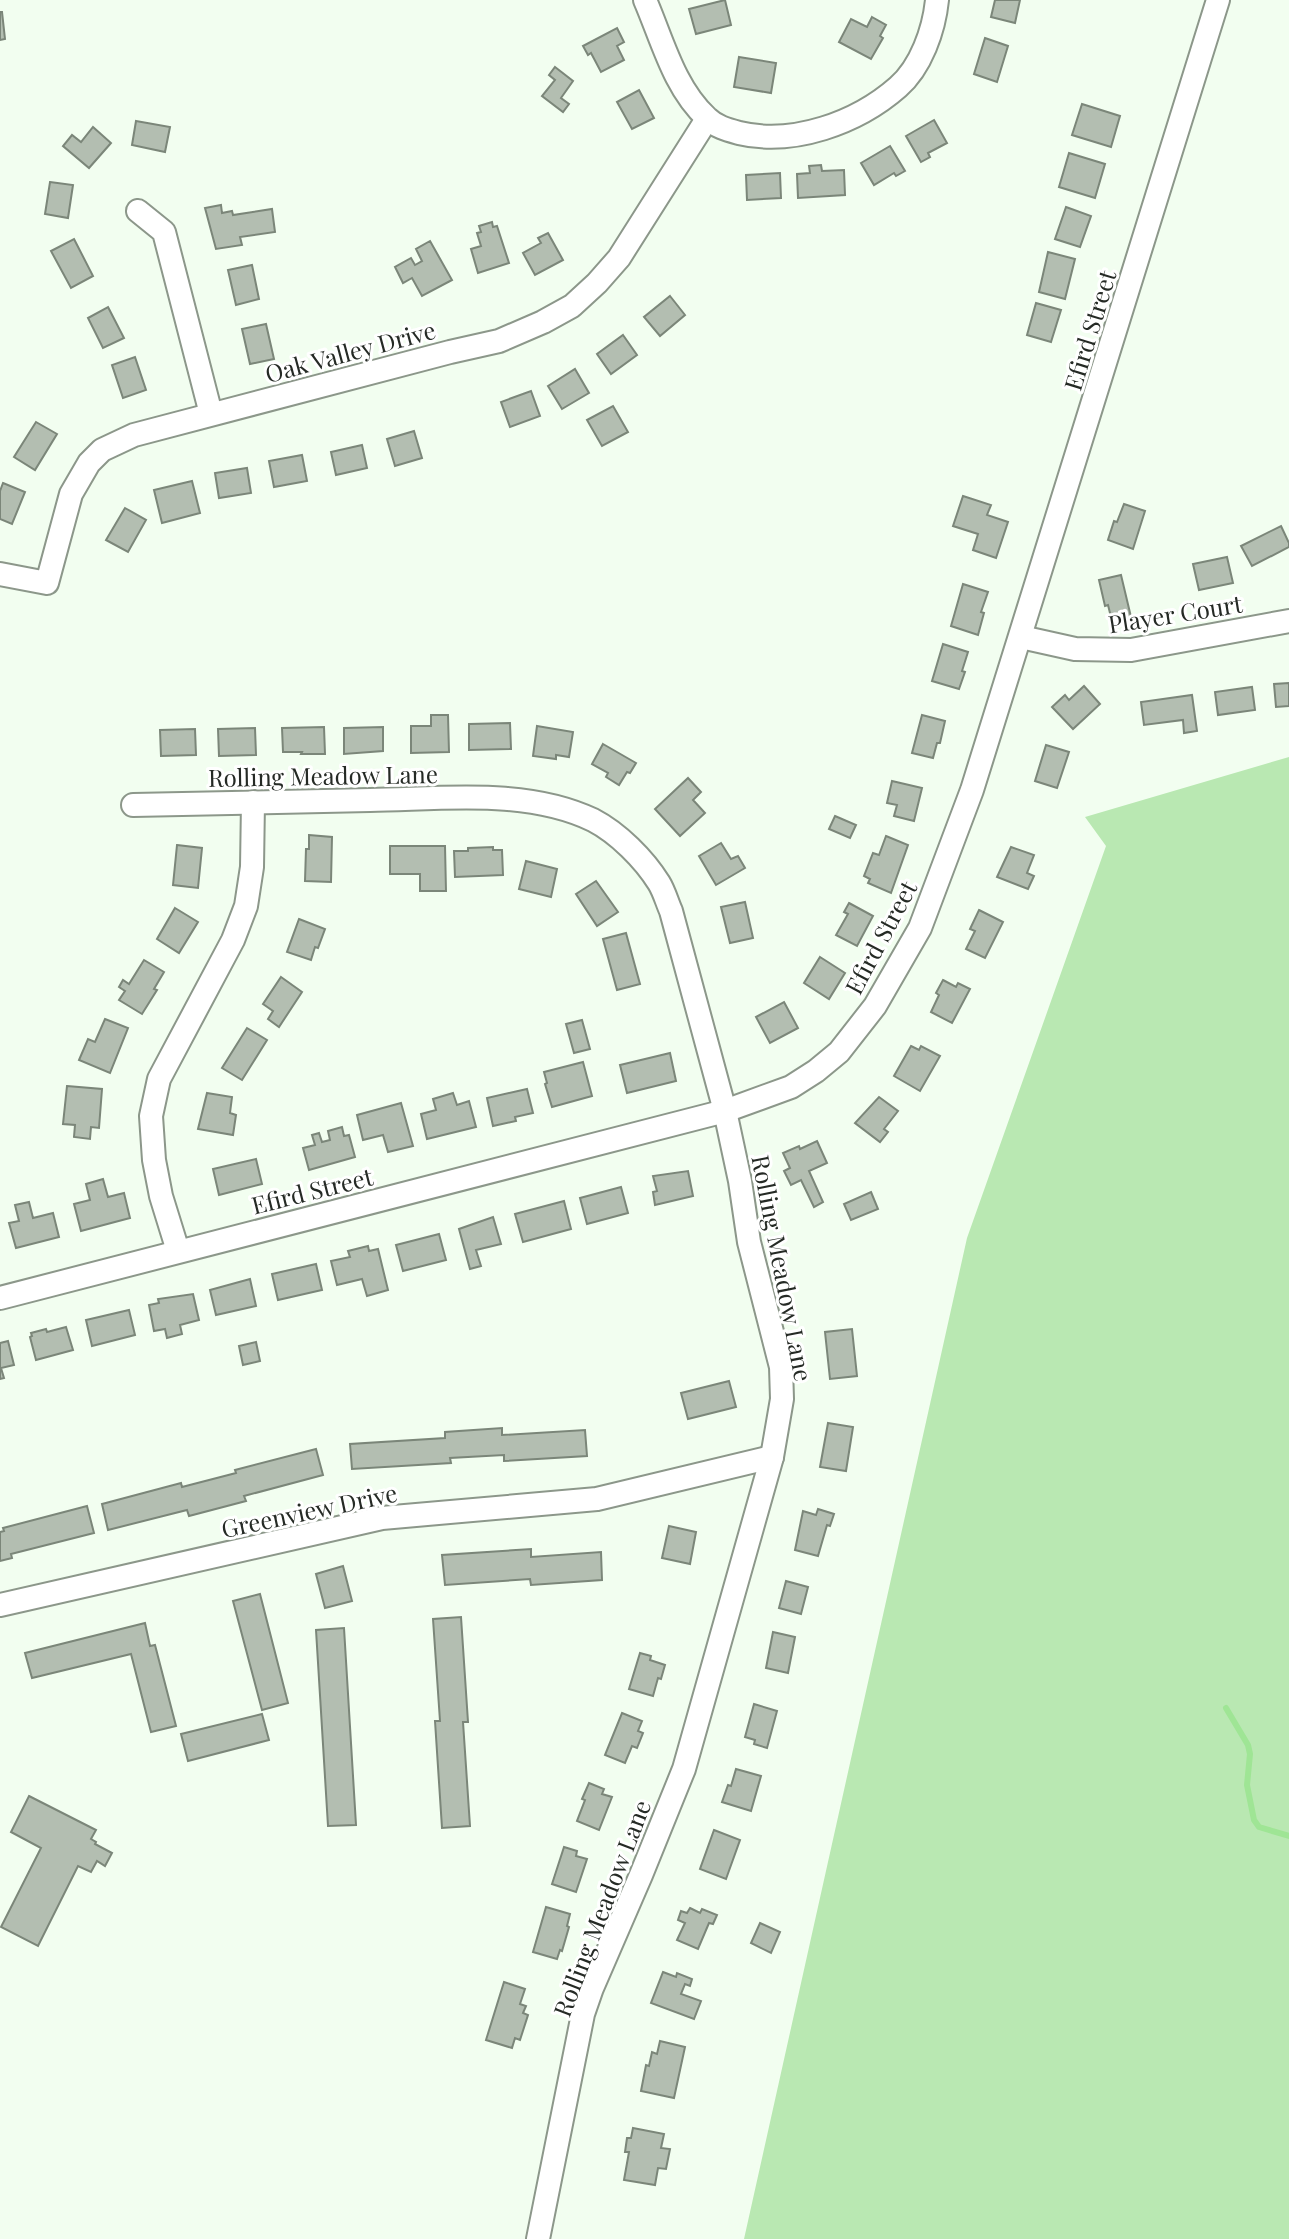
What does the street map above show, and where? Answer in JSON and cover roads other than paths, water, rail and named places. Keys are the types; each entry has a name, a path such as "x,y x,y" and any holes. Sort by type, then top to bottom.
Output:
{"street":[{"path":"645,0 674,71 707,119 723,129 772,138 822,128 876,103 900,86 918,62 930,35 937,0"},
{"name":"Efird Street","path":"0,1298 725,1111 791,1087 839,1052 858,1030 891,980 920,928 972,790 1218,0"},
{"name":"Oak Valley Drive","path":"0,574 47,583 71,494 89,463 102,450 134,435 499,341 572,306 619,258 707,119"},
{"path":"138,211 164,232 211,414"},
{"name":"Player Court","path":"1021,637 1075,649 1131,650 1289,621"},
{"name":"Rolling Meadow Lane","path":"133,805 509,800 539,803 569,810 596,822 620,839 659,884 671,911 725,1111 749,1242 781,1367 782,1399 772,1457 684,1769 583,2014 538,2239"},
{"path":"178,1251 161,1196 154,1160 151,1116 159,1079 233,940 246,906 252,867 253,802"},
{"name":"Greenview Drive","path":"0,1605 382,1518 597,1499 772,1457"}],"waterway":[{"path":"1226,1708 1248,1745 1247,1785 1254,1820 1259,1827 1289,1836"}]}
